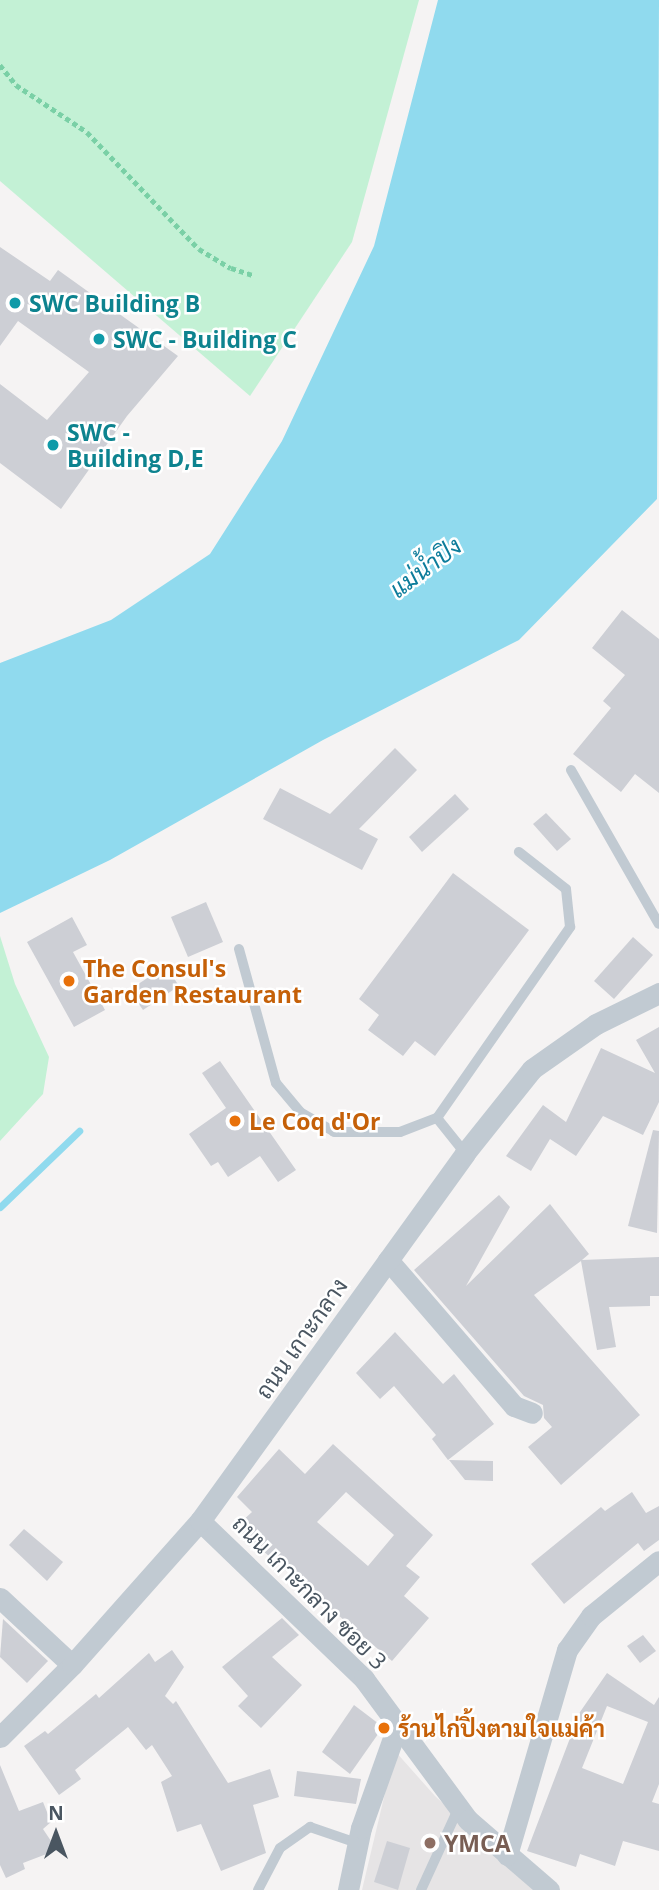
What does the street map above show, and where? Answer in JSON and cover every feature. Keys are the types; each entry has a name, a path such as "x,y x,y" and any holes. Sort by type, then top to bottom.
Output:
{"street":[{"name":"ถนน เกาะกลาง","path":"0,1737 72,1665 200,1521 465,1153 532,1069 596,1024 659,993"},
{"path":"388,1260 514,1406 532,1413"},
{"name":"ถนน เกาะกลาง ซอย 3","path":"200,1521 364,1679 459,1807 507,1855 549,1890"},
{"path":"507,1855 567,1650 591,1616 659,1561"},
{"path":"0,1598 72,1665"},
{"path":"348,1890 377,1773 398,1724"}],"lane":[{"path":"571,770 659,924"},
{"path":"239,949 276,1083 300,1112 334,1132 400,1132 437,1118 570,927 566,889 519,852"},
{"path":"437,1118 465,1153"},
{"path":"421,1890 459,1807"},
{"path":"258,1890 280,1848 310,1827 358,1843"}],"path":[{"path":"0,65 16,85 87,132 199,249 231,268 253,275"}],"shaded area":[{"name":"YMCA","path":"395,1751 435,1796 537,1890 362,1890"}],"green space":[{"path":"0,0 419,0 352,242 250,396 0,181"},
{"path":"0,936 15,984 49,1057 43,1094 0,1141"}],"water":[{"name":"แม่น้ำปิง","path":"438,0 659,0 657,499 519,640 323,740 110,860 0,913 0,663 111,620 210,554 282,441 374,246"}],"building":[{"path":"0,247 50,281 58,270 178,356 127,416 61,509 0,463 0,384 47,420 89,372 18,321 0,346"},
{"path":"622,610 659,639 659,793 635,774 621,792 573,754 611,708 603,701 625,675 592,648"},
{"path":"395,748 417,770 359,829 378,839 362,870 263,819 280,788 330,814"},
{"path":"455,794 469,809 422,852 409,837"},
{"path":"546,813 571,839 557,851 533,824"},
{"path":"453,873 529,930 435,1056 415,1041 403,1056 368,1030 379,1015 359,999"},
{"path":"206,902 223,942 188,957 171,917"},
{"name":"The Consul's Garden Restaurant","path":"72,917 87,945 73,952 105,1010 74,1027 27,942"},
{"path":"633,937 653,955 614,999 594,981"},
{"path":"166,966 179,986 143,1010 129,990"},
{"path":"659,1027 659,1102 643,1135 603,1116 576,1156 550,1139 531,1171 506,1156 543,1105 566,1122 601,1048 655,1073 636,1040"},
{"name":"Le Coq d'Or","path":"220,1061 296,1170 278,1182 260,1156 228,1177 218,1162 211,1166 189,1134 226,1108 202,1073"},
{"path":"653,1130 659,1131 657,1233 628,1226"},
{"path":"499,1195 510,1207 466,1286 550,1204 589,1254 582,1260 659,1257 659,1296 650,1296 650,1306 609,1307 616,1347 597,1350 581,1261 534,1295 640,1415 561,1485 528,1447 552,1427 544,1418 543,1405 524,1396 414,1270"},
{"path":"395,1332 443,1384 454,1374 494,1424 448,1460 432,1439 436,1435 394,1386 380,1399 356,1373"},
{"path":"333,1444 433,1535 406,1566 420,1577 404,1596 429,1618 392,1661 242,1533 247,1528 241,1522 252,1512 237,1497 279,1449 305,1474","holes":["346,1492 394,1535 368,1566 317,1522"]},
{"path":"449,1460 493,1461 493,1481 465,1480"},
{"path":"632,1492 646,1513 659,1506 659,1540 644,1551 638,1543 564,1604 531,1564 601,1507 605,1511"},
{"path":"24,1529 63,1562 47,1581 9,1545"},
{"path":"282,1618 299,1635 272,1657 302,1685 261,1728 238,1706 248,1696 222,1667"},
{"path":"3,1619 48,1661 27,1683 0,1657"},
{"path":"643,1635 656,1651 640,1663 627,1646"},
{"path":"172,1650 184,1667 165,1696 173,1704 176,1701 228,1783 270,1769 279,1797 253,1805 266,1853 221,1871 201,1824 177,1832 161,1782 172,1776 152,1745 146,1750 128,1727 75,1770 81,1779 59,1795 24,1746 45,1731 48,1734 96,1694 99,1698 149,1653 155,1662"},
{"path":"607,1673 654,1705 659,1697 659,1784 652,1802 659,1804 659,1851 623,1841 615,1866 580,1854 576,1867 527,1851 580,1712","holes":["607,1706 648,1722 623,1784 582,1768"]},
{"path":"354,1705 383,1727 350,1774 322,1752"},
{"path":"0,1765 19,1811 43,1802 51,1822 43,1829 57,1850 23,1863 25,1869 6,1878 0,1865"},
{"path":"297,1771 361,1779 356,1804 294,1796"},
{"path":"387,1841 410,1848 398,1890 374,1882"}],"waterway":[{"path":"0,1207 79,1131"}],"place":[{"name":"SWC Building B","path":"15,303"},
{"name":"SWC - Building C","path":"99,339"},
{"name":"SWC - Building D,E","path":"53,445"},
{"name":"The Consul's Garden Restaurant","path":"69,981"},
{"name":"Le Coq d'Or","path":"235,1121"},
{"name":"ร้านไก่ปิ้งตามใจแม่ค้า","path":"384,1728"},
{"name":"YMCA","path":"430,1843"}]}
